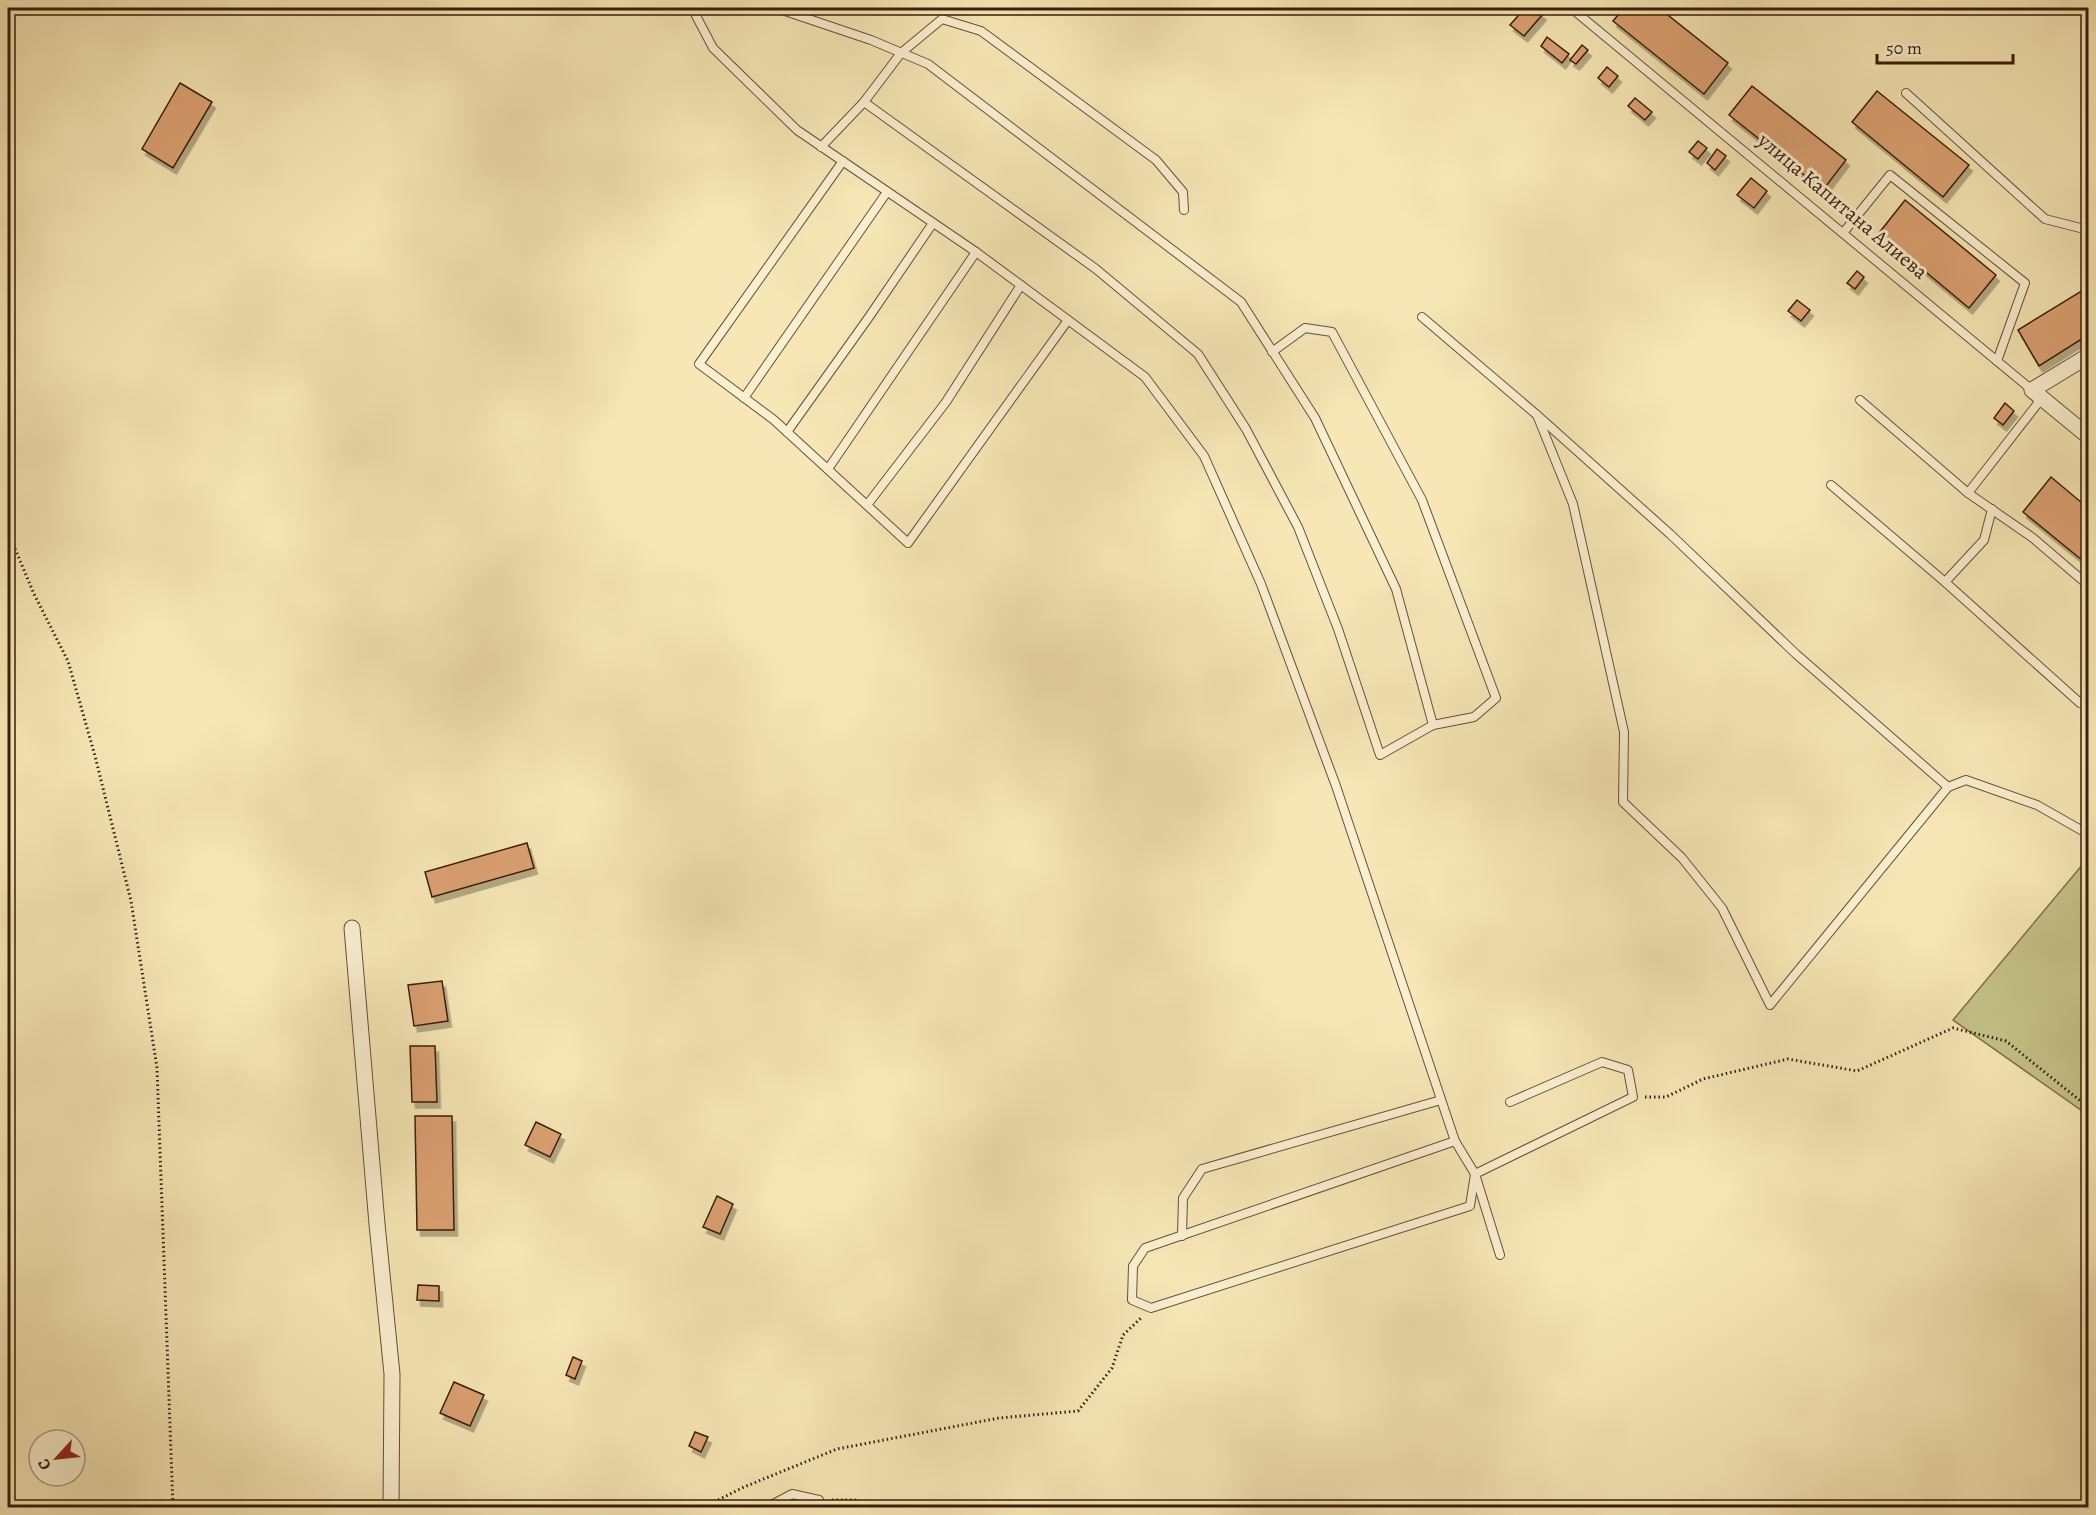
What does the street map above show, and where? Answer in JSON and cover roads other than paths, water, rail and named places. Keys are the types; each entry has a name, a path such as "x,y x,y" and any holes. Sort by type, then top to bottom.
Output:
{"street":[{"path":"2037,394 2088,356"},
{"name":"улица Капитана Алиева","path":"2037,394 2088,436"},
{"path":"352,928 392,1374 391,1508"}],"lane":[{"path":"692,8 714,48 797,130 976,252 1145,377 1204,456 1261,584 1336,786 1455,1142 1475,1174 1500,1255"},
{"path":"776,8 871,40 928,64 1240,302 1315,418 1396,589 1433,725"},
{"name":"улица Капитана Алиева","path":"1570,8 2037,394"},
{"path":"821,147 864,102 901,52 942,19 981,31 1156,160 1183,192 1184,210"},
{"path":"1906,93 2045,219 2088,230"},
{"path":"864,102 1096,269 1198,354 1246,429 1298,527 1338,629 1380,755 1433,725 1474,717 1496,698 1422,500 1332,332 1305,328 1272,352"},
{"path":"843,161 699,364 787,432 908,543 1068,320"},
{"path":"1843,233 1890,175 2025,283 1997,361"},
{"path":"744,398 887,192"},
{"path":"787,432 933,223"},
{"path":"828,469 976,252"},
{"path":"867,505 946,402 1021,285"},
{"path":"1422,316 1670,534 1796,654 1947,787"},
{"path":"1968,493 2037,394"},
{"path":"1860,400 1968,493 2033,538 2088,585"},
{"path":"1537,415 1573,504 1624,732 1623,802 1682,858 1722,908 1770,1005 1947,787 1966,780 2037,805 2088,834"},
{"path":"1832,485 2080,703"},
{"path":"1945,582 1984,540 1992,509"},
{"path":"1475,1174 1633,1097 1628,1070 1602,1062 1510,1102"},
{"path":"1182,1236 1184,1198 1202,1169 1441,1100"},
{"path":"1455,1142 1145,1248 1133,1266 1132,1300 1151,1308 1470,1206 1475,1174"},
{"path":"766,1508 792,1494 820,1504"}]}
